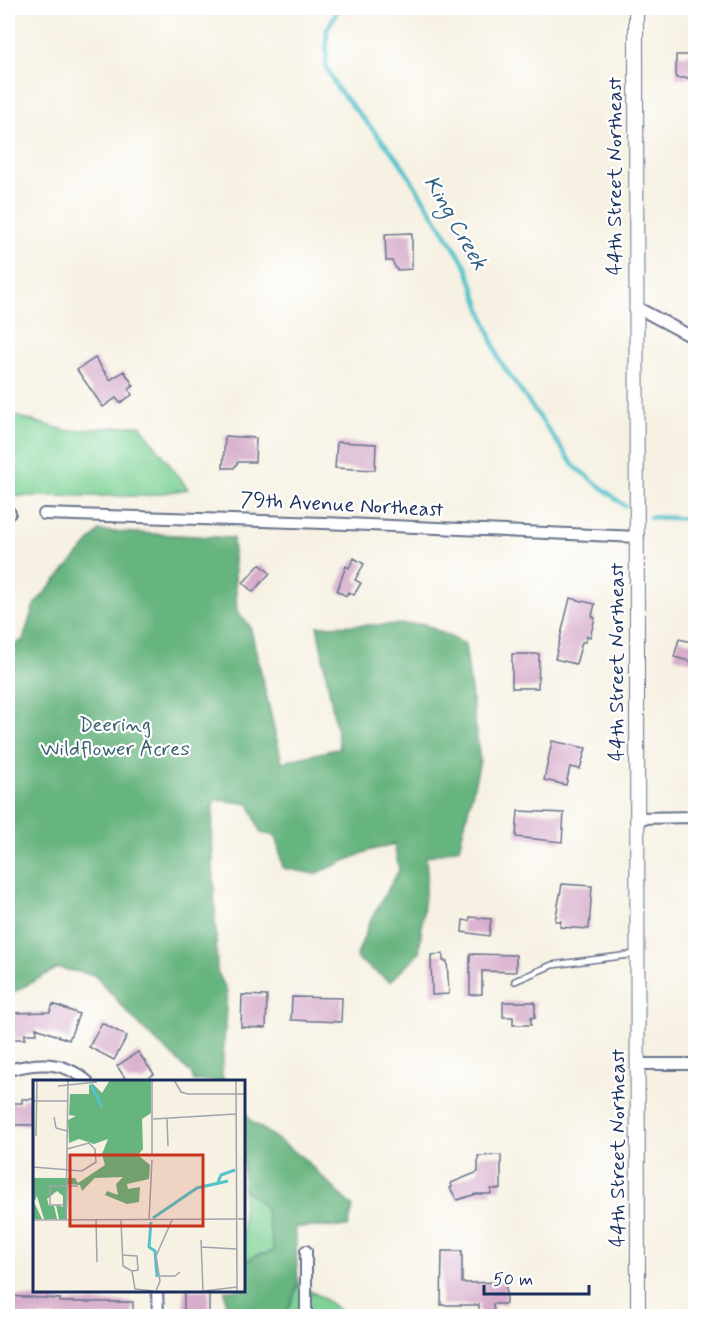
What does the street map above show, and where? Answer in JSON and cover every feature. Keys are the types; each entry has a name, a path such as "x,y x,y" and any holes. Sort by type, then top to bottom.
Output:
{"street":[{"name":"44th Street Northeast","path":"636,8 638,1317"},
{"path":"636,307 696,339"},
{"name":"79th Avenue Northeast","path":"44,514 312,522 638,537"},
{"path":"638,818 696,817"},
{"path":"8,1070 42,1062 61,1065 85,1079"},
{"path":"639,1064 696,1064"},
{"path":"306,1251 306,1317"},
{"path":"157,1291 158,1317"}],"lane":[{"path":"515,981 552,965 639,954"}],"green space":[{"path":"8,414 68,431 140,425 188,489 146,496 8,496"},
{"name":"Deering Wildflower Acres","path":"99,531 233,538 237,612 250,626 282,762 340,748 317,626 424,624 465,644 480,761 459,848 426,857 427,874 419,953 390,982 356,958 370,921 399,870 394,844 368,851 315,874 283,868 276,836 261,833 249,804 214,799 212,831 217,971 227,991 222,1075 224,1080 194,1080 191,1073 143,1029 94,975 58,968 8,995 8,648 23,640 34,605"},
{"path":"244,1110 250,1120 302,1157 353,1207 348,1227 295,1227 298,1285 286,1316 226,1316 225,1291 244,1291 244,1264 254,1256 274,1251 265,1207 244,1189"},
{"path":"244,1189 265,1207 274,1251 254,1256 244,1264"},
{"path":"298,1285 320,1296 347,1316 286,1316"}],"building":[{"path":"676,55 696,55 696,78 676,78"},
{"path":"412,233 412,269 397,270 392,261 386,261 385,234"},
{"path":"95,358 110,380 124,371 134,386 129,389 132,395 120,403 116,398 103,407 77,370"},
{"path":"225,436 256,438 255,462 238,462 234,468 223,468"},
{"path":"337,442 376,444 375,470 335,468"},
{"path":"354,558 364,564 355,580 361,583 354,595 348,592 346,596 337,591 346,566 349,568"},
{"path":"260,564 270,573 253,592 243,583"},
{"path":"570,598 595,604 592,616 595,618 590,637 587,636 585,642 582,642 576,664 555,659"},
{"path":"679,639 696,643 696,663 674,657"},
{"path":"512,654 539,654 538,688 512,688"},
{"path":"552,741 586,748 580,769 570,767 566,785 544,780"},
{"path":"518,811 564,813 562,842 516,837"},
{"path":"562,884 592,886 589,929 560,927 561,921 555,921"},
{"path":"470,917 491,919 489,936 462,932 463,920 469,921"},
{"path":"443,954 443,961 447,961 449,994 432,995 431,955"},
{"path":"470,954 516,955 516,972 482,971 482,994 470,995"},
{"path":"242,995 267,996 266,1028 241,1027"},
{"path":"292,997 342,998 341,1022 291,1020"},
{"path":"503,1002 535,1002 535,1018 531,1017 531,1025 513,1025 513,1017 503,1017"},
{"path":"53,1004 79,1014 69,1040 36,1028 37,1034 25,1034 25,1039 10,1039 10,1013 50,1012"},
{"path":"102,1023 127,1036 114,1060 89,1047"},
{"path":"138,1052 154,1074 145,1080 126,1080 117,1066"},
{"path":"22,1099 33,1099 33,1125 10,1125 10,1103 22,1103"},
{"path":"501,1155 501,1189 491,1189 491,1194 476,1194 457,1200 450,1188 451,1183 478,1172 478,1156"},
{"path":"442,1251 462,1251 462,1283 506,1282 506,1304 493,1304 494,1313 479,1313 479,1305 441,1305"},
{"path":"184,1291 209,1291 209,1317 184,1317"},
{"path":"8,1296 60,1299 60,1302 133,1302 133,1317 8,1317"}],"waterway":[{"name":"King Creek","path":"339,8 327,29 326,67 337,88 398,159 466,266 499,360 574,466 625,506"},
{"name":"King Creek","path":"650,517 696,519"}]}
